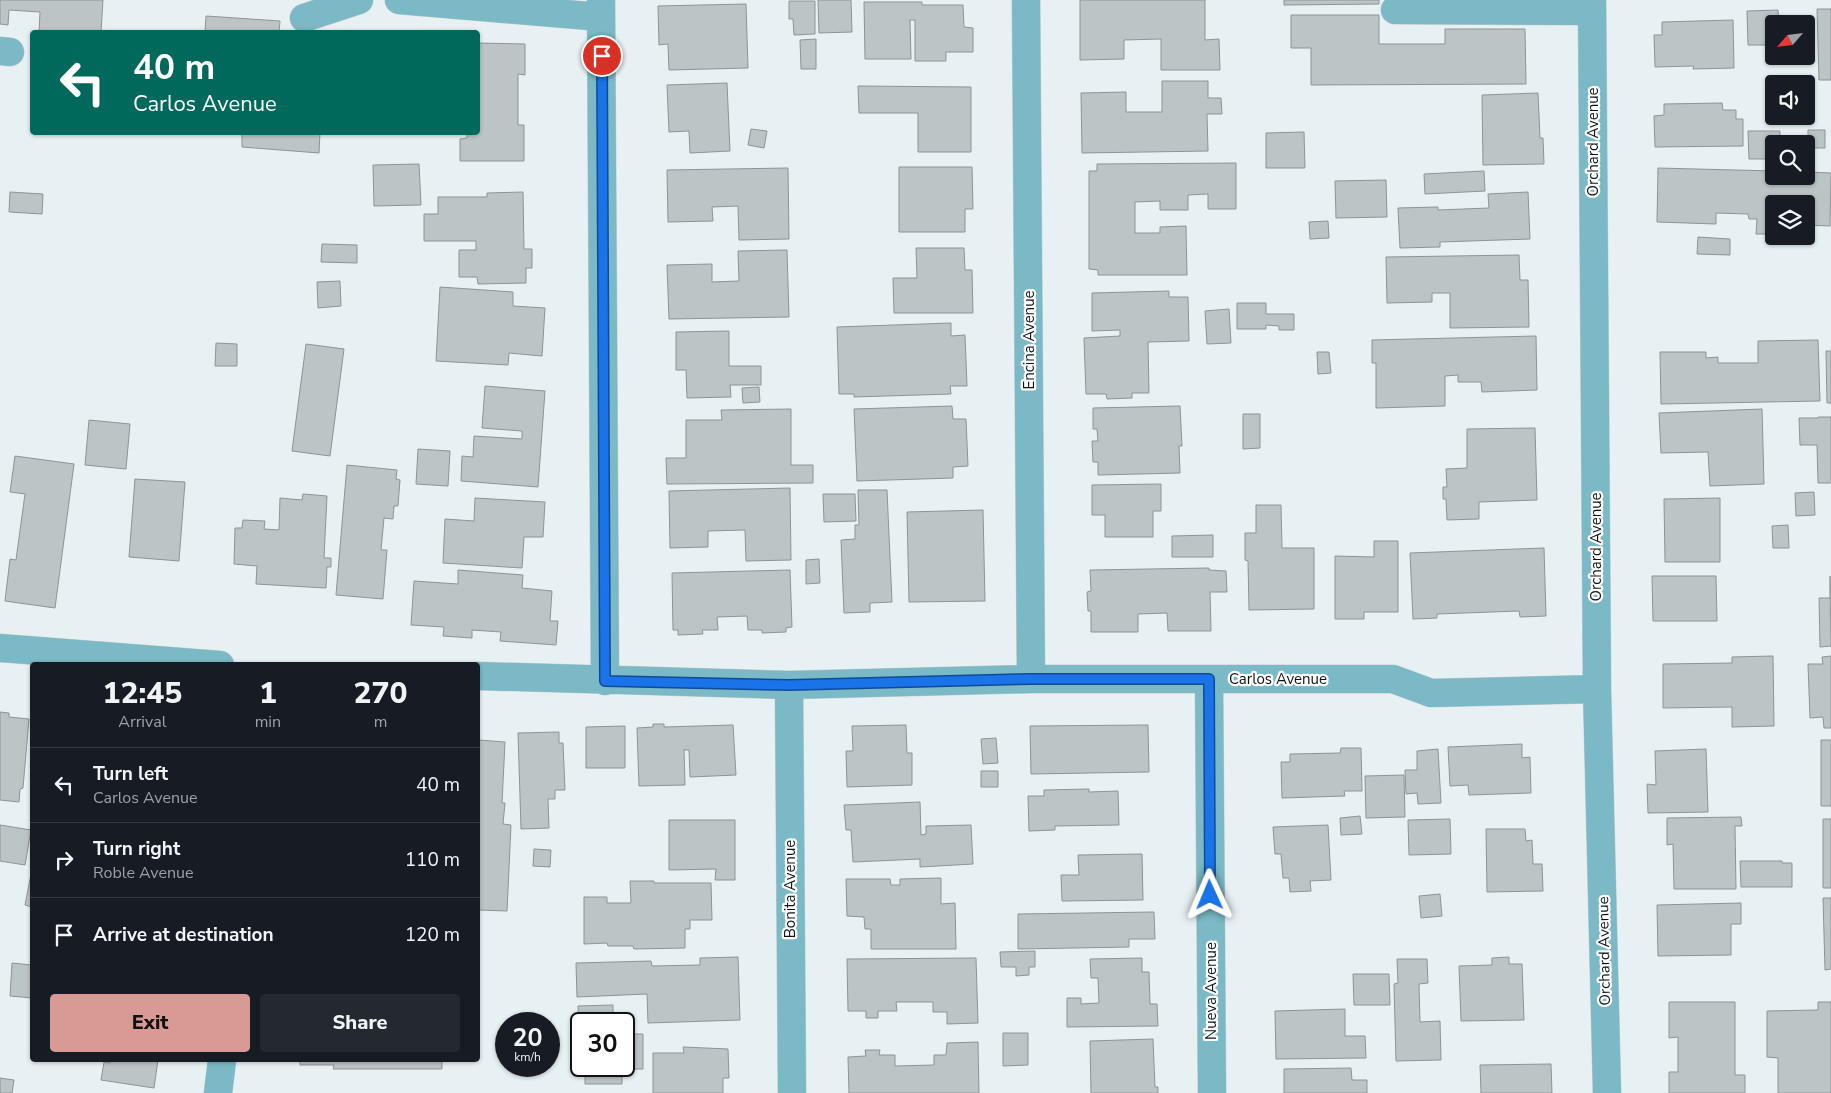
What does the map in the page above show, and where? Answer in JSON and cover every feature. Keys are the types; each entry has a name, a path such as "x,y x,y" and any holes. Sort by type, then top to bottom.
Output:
{"street":[{"path":"304,18 359,0"},
{"path":"399,0 601,8 605,681"},
{"name":"Encina Avenue","path":"1026,0 1031,679"},
{"path":"1395,10 1592,6"},
{"name":"Orchard Avenue","path":"1592,6 1597,689 1607,1093"},
{"path":"0,648 181,662"},
{"name":"Carlos Avenue","path":"480,676 789,685 1031,679 1393,679 1431,693 1597,689"},
{"name":"Nueva Avenue","path":"1209,679 1212,1093"},
{"name":"Bonita Avenue","path":"789,685 792,1093"},
{"path":"218,1093 222,1062"}],"building":[{"path":"0,0 103,0 101,30 39,30 40,12 9,10 8,25 0,24"},
{"path":"818,0 851,0 852,32 819,33"},
{"path":"1080,0 1205,0 1205,40 1219,39 1220,70 1161,70 1161,39 1124,40 1124,59 1080,60"},
{"path":"1284,0 1379,0 1379,4 1284,5"},
{"path":"789,1 815,1 815,34 794,35 793,19 789,19"},
{"path":"864,2 922,2 922,5 963,5 964,27 973,28 973,52 946,52 946,61 915,61 915,20 910,20 911,59 865,59"},
{"path":"746,4 748,68 669,70 668,44 659,45 658,6"},
{"path":"1817,9 1831,9 1831,80 1819,80"},
{"path":"1778,10 1778,15 1765,15 1765,45 1748,45 1747,11"},
{"path":"1291,15 1379,15 1379,44 1445,44 1445,29 1525,29 1526,84 1311,85 1311,48 1291,48"},
{"path":"206,16 280,21 279,30 205,30"},
{"path":"1733,20 1734,68 1693,69 1694,66 1655,67 1654,35 1662,35 1662,22"},
{"path":"816,39 816,69 801,69 800,40"},
{"path":"480,43 525,44 525,75 518,74 518,125 524,125 524,161 460,161 460,139 467,138 467,135 480,135"},
{"path":"1162,81 1208,81 1208,98 1221,98 1222,114 1207,114 1208,151 1082,153 1081,93 1126,92 1126,112 1162,112"},
{"path":"727,83 730,151 690,153 689,131 669,132 667,85"},
{"path":"858,86 971,87 971,152 918,152 918,113 859,113"},
{"path":"1538,93 1540,138 1543,138 1544,164 1483,165 1482,95"},
{"path":"1722,103 1723,110 1736,110 1736,119 1743,119 1743,146 1655,147 1654,116 1664,115 1664,104"},
{"path":"751,129 767,131 764,148 748,145"},
{"path":"1808,130 1825,130 1825,148 1815,148 1815,135 1808,135"},
{"path":"1748,131 1780,131 1780,135 1765,135 1765,159 1749,159"},
{"path":"1304,132 1305,168 1266,168 1266,133"},
{"path":"242,135 320,135 319,153 242,147"},
{"path":"1236,163 1236,209 1208,209 1208,194 1188,195 1188,210 1160,210 1160,201 1135,202 1135,233 1160,233 1160,227 1186,226 1187,275 1098,275 1098,270 1089,269 1089,171 1097,171 1097,164"},
{"path":"419,164 421,205 374,206 373,165"},
{"path":"899,167 972,167 973,209 965,209 965,232 899,232"},
{"path":"788,168 789,239 739,240 738,206 712,207 713,221 668,222 667,170"},
{"path":"1658,168 1765,171 1765,185 1815,185 1815,172 1831,173 1830,226 1815,225 1815,195 1765,195 1765,234 1756,234 1757,219 1749,219 1748,214 1716,213 1716,224 1657,222"},
{"path":"1484,171 1485,191 1425,194 1424,174"},
{"path":"1386,180 1387,217 1336,218 1335,181"},
{"path":"10,192 43,194 42,214 9,212"},
{"path":"523,192 524,249 532,249 532,268 526,268 526,283 478,284 477,277 459,277 459,250 476,250 476,241 424,241 424,214 438,214 438,197 487,197 487,193"},
{"path":"1528,192 1530,239 1440,242 1440,247 1400,248 1398,208 1438,207 1438,210 1489,208 1488,194"},
{"path":"1328,221 1329,238 1310,239 1309,222"},
{"path":"1698,237 1730,239 1730,255 1697,254"},
{"path":"322,244 357,245 357,263 321,262"},
{"path":"916,248 964,248 965,270 972,270 973,313 894,313 893,278 917,278"},
{"path":"787,250 789,317 669,319 667,265 712,264 712,282 739,281 738,251"},
{"path":"1519,255 1520,280 1528,280 1529,327 1450,328 1450,293 1432,293 1432,302 1387,303 1386,257"},
{"path":"340,281 341,306 318,308 317,282"},
{"path":"440,287 513,292 513,306 545,308 542,356 509,353 508,365 436,361"},
{"path":"1169,291 1169,297 1188,297 1189,341 1148,342 1149,393 1132,393 1132,398 1107,399 1106,394 1086,394 1084,338 1120,336 1120,330 1092,331 1092,293"},
{"path":"1237,303 1266,303 1266,314 1294,314 1294,330 1279,330 1279,326 1266,325 1266,329 1237,329"},
{"path":"1229,309 1231,343 1207,344 1205,311"},
{"path":"951,323 951,336 965,335 967,386 950,386 951,394 854,397 854,394 839,394 837,327"},
{"path":"729,331 729,366 761,366 761,385 730,385 731,397 687,398 686,370 676,370 676,332"},
{"path":"1536,336 1537,390 1482,392 1481,382 1458,382 1458,375 1445,376 1445,406 1376,408 1376,363 1372,363 1372,340"},
{"path":"1818,340 1820,401 1661,404 1660,352 1706,352 1706,358 1718,357 1718,363 1758,363 1758,341"},
{"path":"216,343 237,344 237,366 215,366"},
{"path":"306,344 344,349 330,456 292,451"},
{"path":"1826,351 1831,351 1831,403 1827,403"},
{"path":"1317,352 1329,352 1331,373 1318,374"},
{"path":"485,386 545,391 538,487 461,481 462,456 473,457 474,436 522,439 522,431 482,428"},
{"path":"759,387 760,402 743,403 742,388"},
{"path":"952,406 953,419 966,419 968,466 953,467 953,478 857,481 854,409"},
{"path":"1180,406 1182,446 1179,446 1180,473 1098,475 1098,462 1093,462 1092,441 1098,441 1097,429 1093,429 1093,408"},
{"path":"791,409 791,465 813,465 813,483 667,484 666,458 686,458 686,420 722,420 721,410"},
{"path":"1762,409 1764,484 1710,486 1708,452 1661,453 1659,413"},
{"path":"1243,414 1260,414 1260,448 1243,449"},
{"path":"1831,417 1831,483 1818,483 1817,445 1800,445 1799,418"},
{"path":"89,420 130,424 126,469 85,465"},
{"path":"1535,428 1537,500 1479,502 1479,519 1447,520 1446,499 1443,499 1443,487 1447,487 1446,469 1467,468 1467,429"},
{"path":"418,449 450,451 448,486 416,484"},
{"path":"15,456 74,464 55,608 5,601 10,559 16,560 25,494 10,492"},
{"path":"347,465 397,470 396,479 400,480 398,506 394,506 393,519 384,518 381,550 387,550 383,599 336,595"},
{"path":"135,479 185,482 179,561 129,557"},
{"path":"1161,484 1161,511 1153,511 1153,537 1105,537 1105,515 1092,515 1092,485"},
{"path":"790,488 791,560 746,561 745,530 708,531 708,547 670,548 669,491"},
{"path":"858,490 887,490 892,602 870,603 870,612 844,613 841,540 855,539 855,525 859,525"},
{"path":"1814,492 1815,515 1796,516 1795,493"},
{"path":"303,494 327,496 324,558 331,558 331,567 327,567 326,588 256,584 257,566 234,564 235,528 242,528 243,520 265,521 264,529 279,530 280,498 302,500"},
{"path":"823,494 855,494 856,521 824,522"},
{"path":"475,498 545,502 543,537 524,537 522,568 443,563 445,519 474,521"},
{"path":"1720,498 1720,562 1665,562 1664,499"},
{"path":"1256,505 1281,505 1282,548 1314,548 1314,609 1249,610 1248,561 1245,560 1245,533 1256,533"},
{"path":"983,510 985,601 909,602 907,512"},
{"path":"1788,525 1789,548 1773,548 1772,526"},
{"path":"1213,535 1213,557 1172,557 1172,536"},
{"path":"1374,541 1398,541 1398,612 1364,612 1364,619 1335,619 1335,556 1374,557"},
{"path":"1544,548 1546,616 1520,617 1519,611 1437,614 1437,618 1413,619 1410,553"},
{"path":"819,559 820,583 806,584 806,560"},
{"path":"1209,568 1209,570 1226,571 1227,592 1210,592 1211,631 1168,631 1167,613 1138,614 1138,632 1091,632 1091,611 1088,611 1087,592 1091,591 1090,570"},
{"path":"458,570 523,575 522,588 552,591 550,621 558,621 556,645 500,641 501,632 472,630 472,638 443,636 444,627 411,625 414,581 458,584"},
{"path":"790,570 792,627 786,628 786,632 762,633 762,630 748,630 747,616 717,617 718,630 702,630 703,634 678,635 678,630 673,630 672,573"},
{"path":"1652,576 1716,576 1717,621 1653,621"},
{"path":"1830,576 1831,646 1820,647 1819,598 1830,598"},
{"path":"1773,656 1774,726 1732,727 1732,707 1663,708 1663,664 1732,663 1732,657"},
{"path":"1831,656 1831,728 1824,728 1823,717 1810,718 1808,664 1823,664 1822,657"},
{"path":"0,712 9,713 9,717 29,719 23,788 20,789 19,802 0,800"},
{"path":"653,724 664,724 664,727 733,725 736,775 690,777 689,750 684,750 685,785 639,786 637,728 653,727"},
{"path":"906,725 907,753 912,753 912,785 847,787 846,751 853,751 852,726"},
{"path":"1148,725 1149,772 1031,774 1030,726"},
{"path":"625,726 625,768 586,768 586,727"},
{"path":"559,732 559,743 563,743 565,790 555,790 555,799 548,799 549,828 521,829 518,733"},
{"path":"996,738 998,763 983,764 981,739"},
{"path":"480,740 505,742 502,803 505,803 503,824 511,825 507,911 480,910"},
{"path":"1821,740 1831,740 1831,806 1821,806"},
{"path":"1522,744 1522,758 1530,757 1531,793 1469,795 1468,785 1450,786 1448,747"},
{"path":"1341,748 1361,748 1362,791 1344,791 1345,796 1282,798 1281,762 1290,762 1290,754 1340,753"},
{"path":"1438,749 1441,803 1418,804 1417,793 1406,794 1405,770 1417,770 1417,751"},
{"path":"1706,749 1708,812 1648,813 1647,784 1656,785 1655,751"},
{"path":"981,771 998,771 998,787 981,787"},
{"path":"1404,775 1405,817 1366,818 1365,776"},
{"path":"1089,789 1089,792 1118,791 1119,825 1055,826 1055,830 1029,831 1028,796 1044,796 1044,790"},
{"path":"920,802 921,835 926,834 926,826 971,825 973,864 920,867 920,859 853,862 851,830 846,830 844,805"},
{"path":"1360,816 1362,834 1341,835 1340,818"},
{"path":"1741,817 1742,826 1735,826 1736,889 1674,889 1673,844 1667,845 1667,818"},
{"path":"1450,819 1451,854 1409,855 1408,820"},
{"path":"1823,819 1831,819 1831,888 1823,888"},
{"path":"669,820 735,820 735,880 715,880 716,869 669,870"},
{"path":"0,825 30,830 25,865 0,861"},
{"path":"1328,825 1331,880 1310,881 1311,891 1290,892 1289,878 1283,878 1281,854 1275,854 1273,827"},
{"path":"1486,829 1525,829 1526,841 1532,840 1533,864 1542,864 1543,891 1487,892"},
{"path":"534,849 551,850 550,867 533,866"},
{"path":"1142,854 1143,900 1062,901 1061,875 1079,875 1078,855"},
{"path":"1740,861 1782,861 1782,863 1792,863 1792,887 1741,887"},
{"path":"941,878 941,904 955,903 956,949 871,949 871,929 865,929 864,917 847,916 846,879 890,879 891,885 900,885 900,879"},
{"path":"30,879 30,906 25,905"},
{"path":"630,881 711,883 712,920 690,920 690,929 685,929 685,948 634,949 633,946 608,946 607,943 584,944 584,897 607,897 607,903 631,903"},
{"path":"1440,894 1442,916 1421,918 1419,896"},
{"path":"1823,898 1831,898 1831,969 1825,970"},
{"path":"1741,903 1741,924 1731,924 1731,955 1658,956 1657,905"},
{"path":"1154,912 1155,939 1129,939 1129,947 1018,949 1018,914"},
{"path":"1035,951 1035,967 1029,967 1029,975 1016,976 1016,967 1001,967 1000,952"},
{"path":"738,957 740,1020 648,1023 647,994 577,997 576,963 651,961 652,966 700,965 700,958"},
{"path":"1509,957 1509,964 1522,964 1524,1020 1461,1021 1459,966 1492,965 1492,958"},
{"path":"976,958 978,1023 947,1024 947,1012 933,1012 933,1002 896,1002 897,1011 878,1011 878,1018 866,1018 866,1011 848,1011 847,959"},
{"path":"1142,958 1142,972 1149,972 1150,1004 1157,1004 1158,1026 1067,1027 1067,998 1081,998 1081,1004 1099,1003 1098,978 1091,978 1090,959"},
{"path":"1397,959 1427,959 1428,983 1419,984 1420,1022 1440,1021 1441,1060 1396,1061 1394,984 1398,983"},
{"path":"12,963 30,965 30,998 10,996"},
{"path":"1353,974 1389,974 1390,1005 1354,1005"},
{"path":"1669,1002 1735,1002 1735,1075 1745,1075 1745,1093 1669,1093 1669,1072 1678,1072 1678,1037 1669,1038"},
{"path":"1818,1002 1831,1002 1831,1093 1778,1093 1778,1058 1767,1057 1767,1011 1818,1010"},
{"path":"613,1005 613,1012 578,1012 578,1006"},
{"path":"1345,1009 1345,1036 1365,1036 1366,1058 1276,1059 1275,1011"},
{"path":"1003,1033 1028,1033 1028,1065 1003,1066"},
{"path":"635,1034 643,1034 643,1069 635,1069"},
{"path":"1153,1039 1155,1087 1158,1087 1158,1093 1091,1093 1090,1041"},
{"path":"978,1042 979,1093 849,1093 848,1057 866,1056 865,1050 880,1050 879,1055 895,1055 895,1066 934,1065 934,1055 946,1055 947,1043"},
{"path":"683,1047 728,1049 729,1078 723,1078 723,1093 653,1093 653,1053 684,1053"},
{"path":"104,1062 158,1062 154,1088 101,1080"},
{"path":"300,1062 442,1062 442,1069 333,1069 334,1065 300,1065"},
{"path":"1551,1064 1552,1093 1481,1093 1480,1065"},
{"path":"1351,1068 1352,1080 1367,1080 1367,1093 1284,1093 1284,1069"},
{"path":"585,1077 622,1077 622,1084 585,1084"},
{"path":"0,1078 14,1080 12,1093 0,1093"}],"route":[{"path":"602,56 605,681 789,685 1031,679 1209,679 1210,895"}]}
